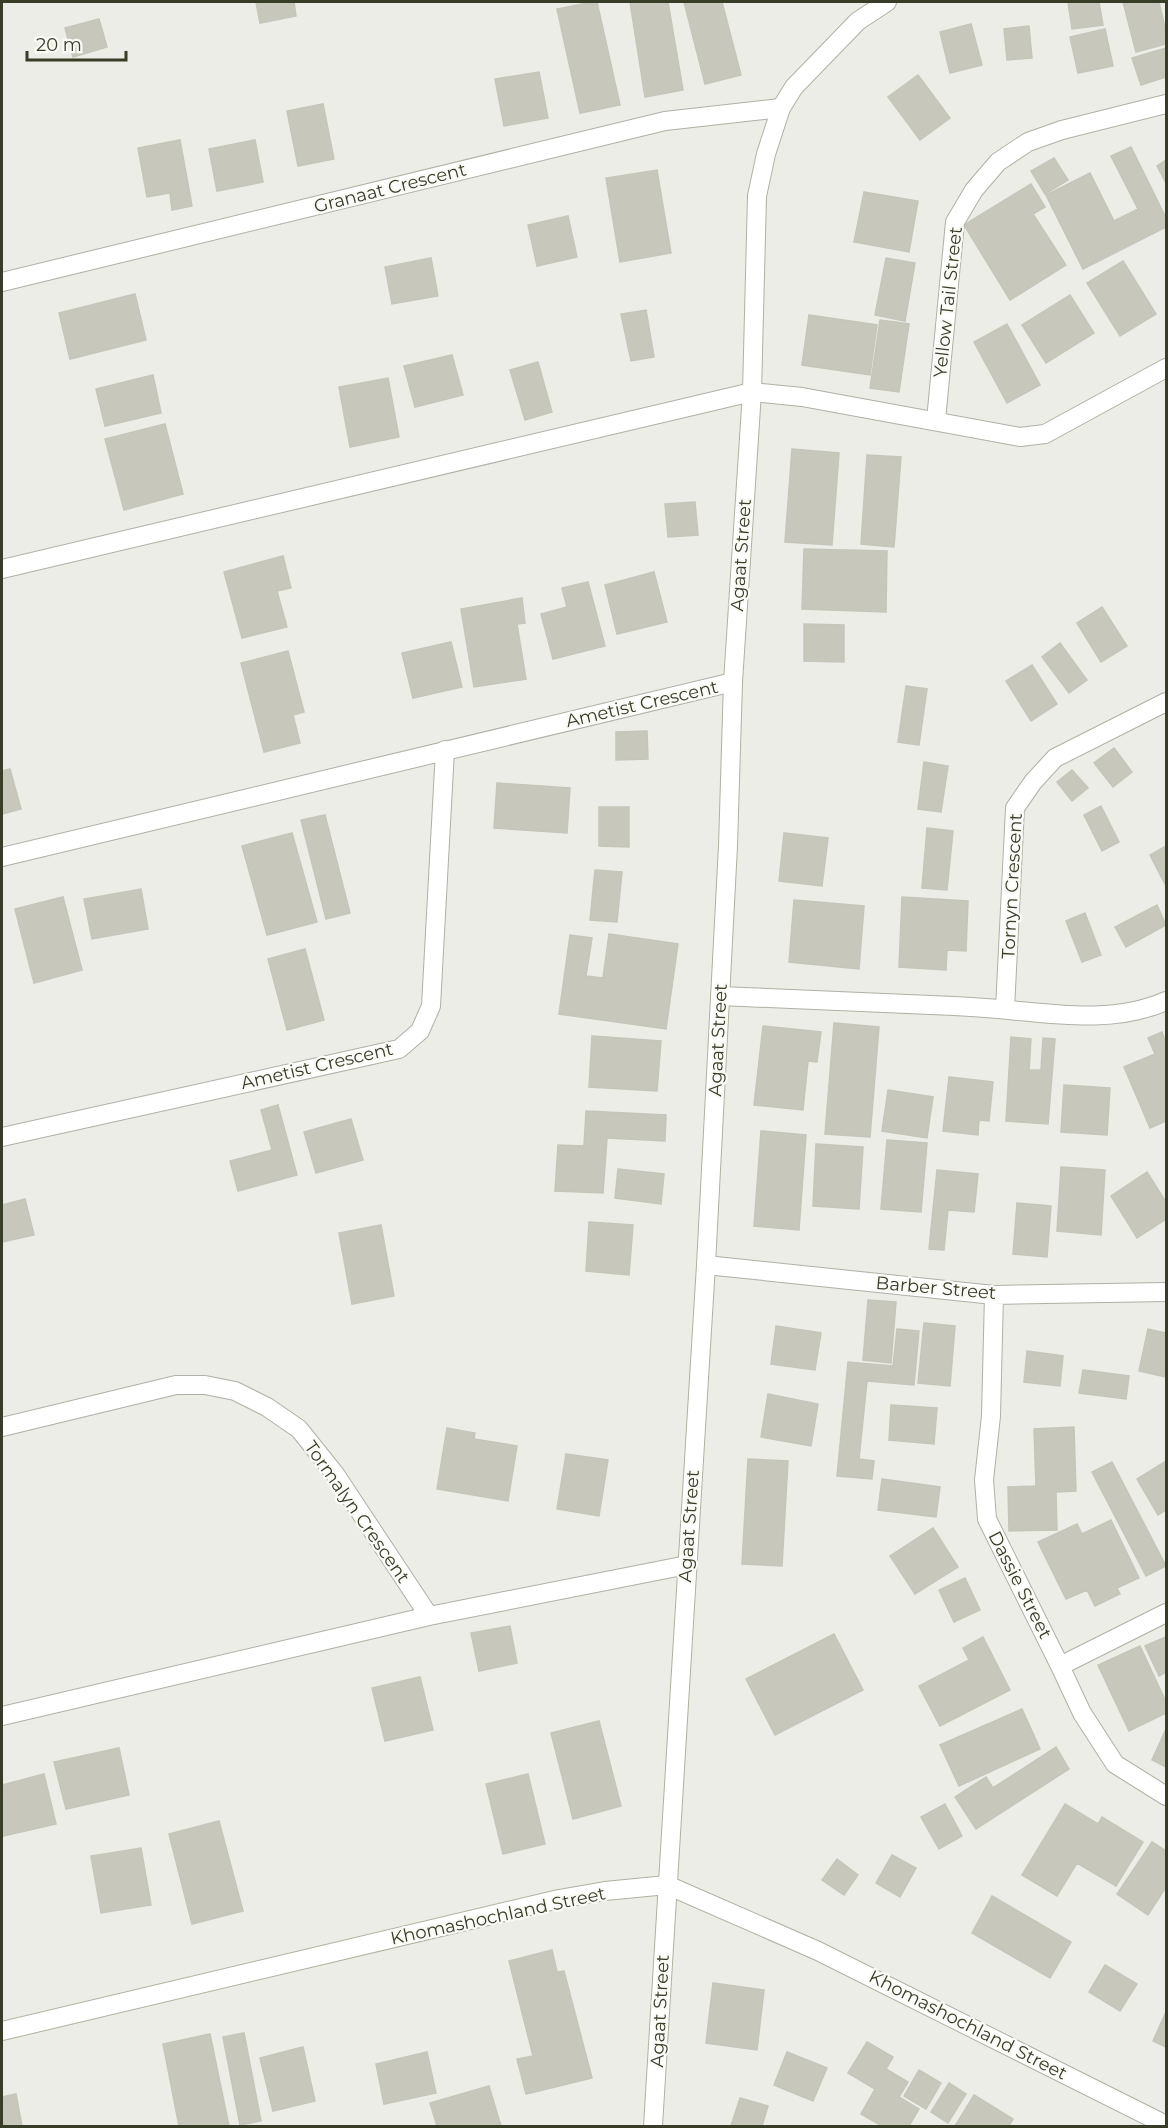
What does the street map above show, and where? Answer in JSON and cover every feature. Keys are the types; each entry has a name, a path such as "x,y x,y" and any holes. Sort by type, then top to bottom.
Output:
{"street":[{"name":"Agaat Street","path":"653,2127 706,1265 728,846 733,682 752,392 757,196 766,154 781,108 794,87 858,21 886,2"},
{"name":"Yellow Tail Street","path":"936,420 955,222 974,190 998,162 1028,142 1062,130 1167,104"},
{"name":"Granaat Crescent","path":"2,282 665,121 781,108"},
{"path":"2,569 752,392 802,397 1020,437 1045,434 1167,368"},
{"name":"Ametist Crescent","path":"2,857 733,682"},
{"name":"Tornyn Crescent","path":"1005,1009 1015,808 1033,782 1055,758 1167,702"},
{"name":"Ametist Crescent","path":"2,1137 399,1049 420,1031 431,1006 445,750"},
{"path":"720,996 855,1000 1005,1009 1067,1016 1124,1014 1151,1008 1167,1001"},
{"name":"Barber Street","path":"706,1265 994,1294 1167,1292"},
{"name":"Dassie Street","path":"994,1294 991,1416 984,1480 987,1520 1082,1713 1115,1764 1167,1796"},
{"name":"Tormalyn Crescent","path":"2,1427 176,1385 205,1385 235,1391 267,1407 299,1429 335,1474 429,1616"},
{"path":"2,1716 429,1616 687,1565"},
{"path":"1060,1666 1167,1613"},
{"name":"Khomashochland Street","path":"2,2031 559,1899 667,1885 818,1951 1167,2125"}],"building":[{"path":"256,2 294,2 296,16 260,23"},
{"path":"597,2 620,105 580,113 557,9"},
{"path":"630,2 668,2 683,90 645,97"},
{"path":"684,2 722,2 741,75 705,84"},
{"path":"1068,2 1099,2 1103,25 1072,29"},
{"path":"1123,2 1159,2 1166,32 1166,44 1136,52"},
{"path":"99,19 107,47 73,57 65,28"},
{"path":"971,24 982,65 950,73 940,32"},
{"path":"1029,26 1032,58 1007,60 1004,29"},
{"path":"1105,29 1113,66 1078,73 1070,37"},
{"path":"1166,48 1166,77 1141,85 1132,58"},
{"path":"539,72 548,118 504,126 495,79"},
{"path":"918,75 950,118 920,140 888,97"},
{"path":"323,104 334,159 298,166 287,111"},
{"path":"180,140 192,206 172,210 170,193 147,197 138,148"},
{"path":"255,140 263,182 217,191 209,149"},
{"path":"1131,147 1166,218 1166,227 1083,269 1046,195 1090,173 1114,221 1138,209 1111,156"},
{"path":"1054,158 1068,180 1045,194 1031,171"},
{"path":"1166,160 1166,183 1157,166"},
{"path":"657,170 671,253 620,262 606,178"},
{"path":"1031,184 1045,207 1033,214 1066,265 1010,300 964,225"},
{"path":"864,192 918,201 909,252 854,242"},
{"path":"568,216 577,257 537,266 528,225"},
{"path":"431,258 438,296 392,304 385,267"},
{"path":"886,258 915,263 905,321 875,315"},
{"path":"1123,261 1156,314 1120,336 1087,283"},
{"path":"135,294 146,340 70,359 59,313"},
{"path":"1070,295 1094,333 1046,363 1022,325"},
{"path":"646,310 654,357 631,361 621,314"},
{"path":"809,315 877,325 870,375 802,365"},
{"path":"880,320 909,324 899,392 870,388"},
{"path":"1007,324 1040,385 1007,403 974,342"},
{"path":"452,355 463,395 415,407 404,366"},
{"path":"538,362 552,412 525,420 510,370"},
{"path":"153,375 161,413 105,426 96,389"},
{"path":"388,378 399,437 350,447 339,387"},
{"path":"165,424 183,494 124,510 105,439"},
{"path":"792,449 839,453 832,545 785,542"},
{"path":"867,455 901,457 894,547 861,544"},
{"path":"695,502 698,535 668,537 665,504"},
{"path":"804,549 887,551 886,612 802,609"},
{"path":"283,556 291,588 277,591 287,627 242,638 224,572"},
{"path":"654,572 667,622 617,634 605,585"},
{"path":"588,582 605,646 553,659 541,614 567,607 562,588"},
{"path":"522,598 525,623 517,624 526,679 474,687 461,609"},
{"path":"1102,607 1127,646 1101,662 1077,623"},
{"path":"804,624 844,625 844,662 804,661"},
{"path":"451,642 462,687 413,698 402,653"},
{"path":"1060,643 1087,680 1069,693 1042,657"},
{"path":"288,651 304,712 293,715 300,743 264,752 241,663"},
{"path":"1032,665 1057,704 1031,721 1006,681"},
{"path":"906,686 927,689 919,745 898,742"},
{"path":"647,731 648,759 616,760 616,732"},
{"path":"1114,748 1132,772 1113,787 1094,763"},
{"path":"924,762 948,766 941,812 918,809"},
{"path":"10,769 21,809 2,814 2,771"},
{"path":"1072,770 1088,788 1072,801 1057,782"},
{"path":"497,783 570,788 567,833 494,828"},
{"path":"1101,806 1119,842 1102,851 1084,815"},
{"path":"599,807 629,807 629,847 599,846"},
{"path":"325,815 350,913 326,919 301,820"},
{"path":"927,828 953,831 947,890 922,888"},
{"path":"292,833 317,922 267,935 242,846"},
{"path":"784,833 828,838 822,886 779,881"},
{"path":"1166,846 1166,886 1150,855"},
{"path":"595,870 622,872 617,922 590,920"},
{"path":"141,889 148,929 92,939 84,899"},
{"path":"63,897 82,970 34,983 15,909"},
{"path":"902,897 968,901 966,951 947,950 946,970 899,967"},
{"path":"794,900 864,906 859,969 789,962"},
{"path":"1157,905 1166,925 1126,947 1115,927"},
{"path":"1085,913 1101,955 1082,962 1066,921"},
{"path":"609,934 678,944 666,1029 559,1014 570,935 592,938 586,976 603,978"},
{"path":"305,949 324,1020 287,1030 268,959"},
{"path":"834,1023 879,1027 870,1137 825,1134"},
{"path":"763,1026 821,1032 817,1062 808,1061 803,1110 754,1105"},
{"path":"1162,1032 1166,1043 1166,1121 1150,1128 1124,1067 1155,1054 1148,1038"},
{"path":"592,1036 661,1041 657,1091 589,1087"},
{"path":"1011,1037 1031,1039 1029,1070 1041,1070 1043,1038 1055,1039 1048,1124 1006,1121"},
{"path":"949,1077 993,1082 989,1121 979,1120 978,1135 943,1131"},
{"path":"1064,1085 1110,1088 1107,1135 1061,1132"},
{"path":"888,1090 933,1097 927,1138 882,1131"},
{"path":"278,1105 297,1175 238,1191 230,1161 272,1150 261,1110"},
{"path":"586,1111 666,1115 665,1141 607,1138 603,1193 555,1191 558,1145 584,1146"},
{"path":"351,1119 363,1160 316,1173 304,1132"},
{"path":"761,1131 806,1135 799,1230 754,1226"},
{"path":"887,1140 927,1143 921,1212 881,1209"},
{"path":"816,1144 863,1147 859,1209 813,1206"},
{"path":"1061,1167 1105,1170 1101,1235 1057,1231"},
{"path":"618,1169 664,1174 661,1204 615,1198"},
{"path":"937,1170 978,1174 974,1212 948,1210 944,1250 929,1249"},
{"path":"1147,1172 1166,1202 1166,1219 1137,1238 1111,1196"},
{"path":"25,1199 34,1235 2,1242 2,1205"},
{"path":"1017,1203 1051,1206 1047,1257 1013,1254"},
{"path":"589,1222 633,1225 629,1275 586,1271"},
{"path":"381,1225 394,1296 352,1304 339,1233"},
{"path":"868,1300 896,1302 891,1363 863,1360"},
{"path":"924,1323 955,1326 950,1386 918,1383"},
{"path":"776,1326 821,1333 815,1370 771,1364"},
{"path":"897,1329 919,1331 914,1385 867,1381 859,1459 874,1461 872,1479 837,1476 848,1362 893,1366"},
{"path":"1148,1329 1166,1333 1166,1377 1139,1371"},
{"path":"1027,1351 1063,1356 1060,1386 1024,1382"},
{"path":"1083,1370 1129,1376 1126,1399 1079,1393"},
{"path":"768,1394 818,1404 811,1446 761,1437"},
{"path":"891,1405 937,1408 934,1444 889,1440"},
{"path":"1074,1427 1076,1491 1056,1492 1057,1530 1009,1531 1008,1487 1036,1486 1034,1429"},
{"path":"447,1428 475,1433 474,1439 517,1446 508,1501 437,1489"},
{"path":"566,1454 608,1460 599,1516 557,1509"},
{"path":"748,1459 788,1461 782,1566 742,1564"},
{"path":"1166,1461 1166,1510 1158,1515 1137,1479"},
{"path":"1112,1462 1166,1566 1146,1576 1092,1472"},
{"path":"882,1479 940,1487 936,1517 878,1510"},
{"path":"1111,1520 1139,1578 1117,1588 1120,1594 1095,1606 1087,1590 1066,1599 1038,1542 1077,1524 1082,1534"},
{"path":"933,1528 958,1567 915,1594 890,1556"},
{"path":"965,1578 980,1610 954,1622 939,1590"},
{"path":"510,1626 517,1663 479,1671 471,1633"},
{"path":"834,1634 863,1690 775,1735 746,1679"},
{"path":"983,1637 1010,1690 940,1726 919,1686 969,1660 963,1648"},
{"path":"1166,1637 1166,1672 1159,1676 1145,1646"},
{"path":"1140,1646 1166,1702 1166,1713 1129,1731 1098,1665"},
{"path":"420,1677 433,1730 385,1741 372,1688"},
{"path":"1022,1709 1040,1749 959,1786 940,1745"},
{"path":"599,1721 621,1806 573,1819 551,1733"},
{"path":"1166,1729 1166,1767 1152,1760"},
{"path":"1056,1747 1069,1769 976,1829 955,1797 986,1777 993,1788"},
{"path":"119,1748 129,1795 66,1809 54,1762"},
{"path":"44,1774 56,1824 3,1836 2,1785"},
{"path":"528,1774 545,1844 503,1854 486,1784"},
{"path":"945,1804 962,1836 939,1849 921,1817"},
{"path":"1065,1804 1098,1824 1102,1817 1143,1842 1116,1886 1077,1863 1057,1896 1022,1875"},
{"path":"219,1821 243,1911 192,1924 169,1834"},
{"path":"1152,1842 1166,1851 1166,1887 1148,1915 1117,1894"},
{"path":"141,1848 151,1905 101,1913 91,1856"},
{"path":"892,1855 916,1868 900,1897 876,1883"},
{"path":"837,1859 858,1875 844,1895 822,1880"},
{"path":"992,1896 1071,1942 1050,1978 972,1933"},
{"path":"552,1950 557,1972 564,1971 592,2078 526,2094 517,2059 533,2056 509,1961"},
{"path":"1105,1965 1137,1984 1120,2011 1089,1992"},
{"path":"713,1983 764,1990 757,2050 706,2043"},
{"path":"1166,2015 1166,2047 1153,2041"},
{"path":"244,2033 261,2121 240,2125 223,2037"},
{"path":"210,2034 229,2126 179,2126 163,2044"},
{"path":"867,2042 893,2057 886,2069 908,2082 899,2097 919,2109 909,2126 882,2126 861,2114 875,2089 848,2073"},
{"path":"303,2047 315,2101 273,2111 260,2058"},
{"path":"427,2052 436,2093 384,2104 376,2064"},
{"path":"787,2052 827,2068 813,2101 774,2085"},
{"path":"919,2070 941,2083 926,2109 904,2096"},
{"path":"949,2083 966,2094 948,2123 931,2112"},
{"path":"489,2086 501,2126 437,2126 430,2103"},
{"path":"16,2094 22,2126 2,2126 2,2097"},
{"path":"974,2095 1013,2119 1009,2126 955,2126"},
{"path":"740,2098 768,2106 762,2126 731,2126"}]}
